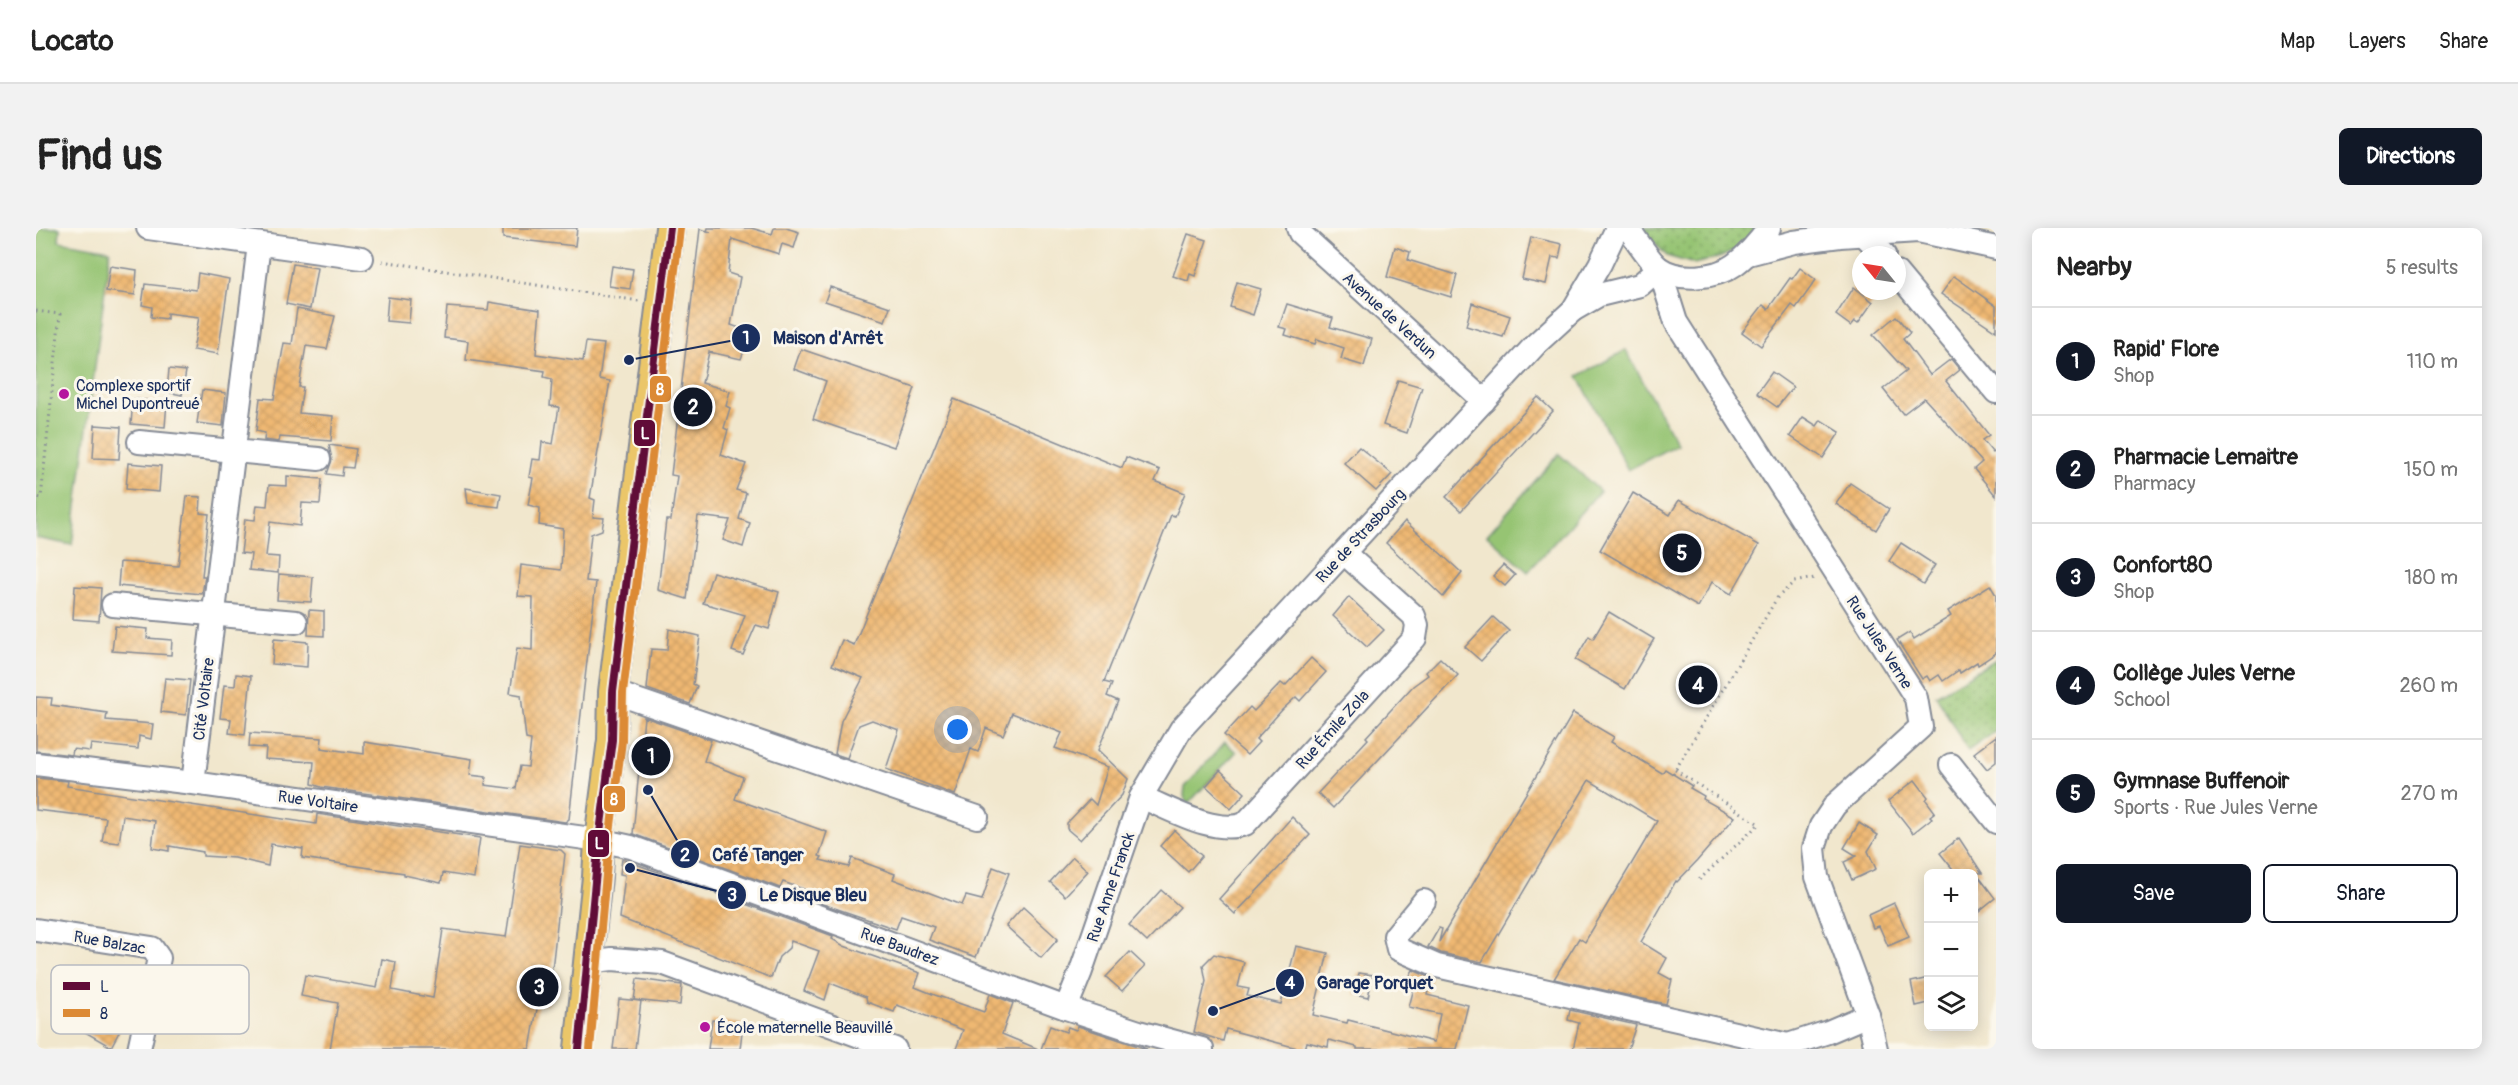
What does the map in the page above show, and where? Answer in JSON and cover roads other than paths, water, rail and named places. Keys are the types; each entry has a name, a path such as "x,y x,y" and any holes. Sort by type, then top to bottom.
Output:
{"main road":[{"path":"579,1049 599,840 612,740 613,692 670,228"}],"street":[{"path":"148,228 250,238 362,258"},
{"name":"Avenue de Verdun","path":"1298,228 1300,233 1484,401"},
{"path":"1572,310 1600,264 1617,228"},
{"path":"1628,228 1659,268 1683,276 1704,276 1732,267 1748,254 1768,228"},
{"path":"1748,254 1794,242 1916,230 1996,248"},
{"path":"1863,234 1875,246"},
{"name":"Cité Voltaire","path":"193,783 253,297 250,238"},
{"path":"1572,310 1599,294 1640,285 1659,268"},
{"name":"Rue Jules Verne","path":"1659,268 1676,322 1916,698 1921,727 1835,805 1821,826 1814,848 1817,877 1868,1015 1876,1049"},
{"path":"1906,284 1996,392"},
{"name":"Rue de Strasbourg","path":"1157,768 1173,721 1344,554 1537,343 1572,310"},
{"path":"139,442 319,459"},
{"name":"Rue Émile Zola","path":"1141,797 1219,828 1233,828 1245,824 1415,638 1417,625 1414,616 1344,554"},
{"path":"113,605 296,622"},
{"path":"613,692 977,818"},
{"name":"Rue Voltaire","path":"36,764 193,783 599,840"},
{"path":"1951,765 1996,822"},
{"name":"Rue Anne Franck","path":"1066,1008 1082,971 1141,797 1157,768"},
{"name":"Rue Baudrez","path":"599,840 642,850 1066,1008 1139,1032 1202,1049"},
{"path":"1424,901 1395,936 1398,949 1437,966 1788,1045 1828,1032 1868,1015"},
{"name":"Rue Balzac","path":"36,930 152,948 159,958 157,965"},
{"path":"588,962 612,959 662,963 896,1049"},
{"name":"Rue Balzac","path":"139,1049 142,1034"}],"place":[{"name":"Maison d'Arrêt","path":"629,360"},
{"name":"Complexe sportif Michel Dupontreué","path":"64,394"},
{"name":"Pharmacie Lemaitre","path":"693,407"},
{"name":"Gymnase Buffenoir","path":"1682,553"},
{"name":"Collège Jules Verne","path":"1698,685"},
{"name":"Rapid' Flore","path":"651,756"},
{"name":"Café Tanger","path":"648,790"},
{"name":"Le Disque Bleu","path":"630,868"},
{"name":"Confort80","path":"539,987"},
{"name":"Garage Porquet","path":"1213,1011"},
{"name":"École maternelle Beauvillé","path":"705,1027"}]}
